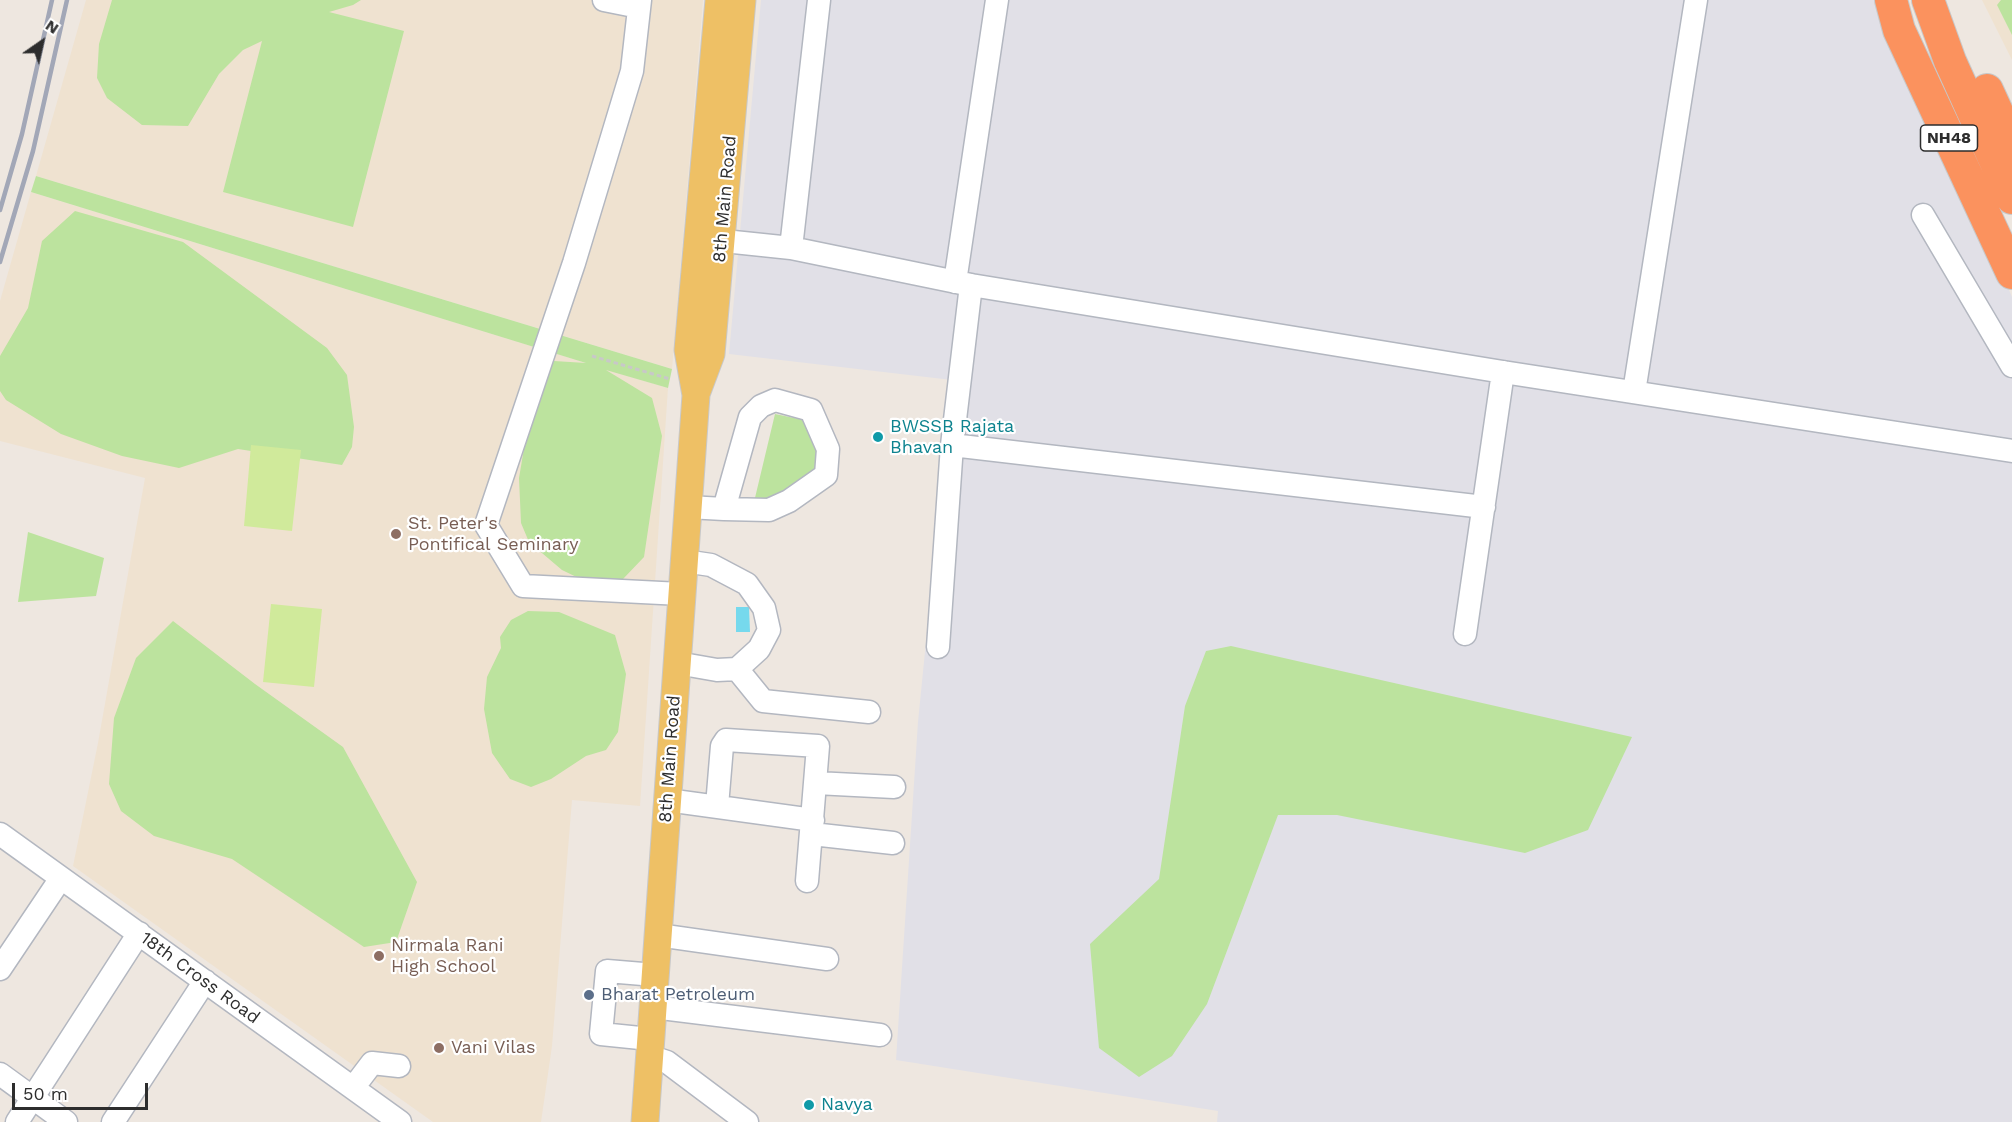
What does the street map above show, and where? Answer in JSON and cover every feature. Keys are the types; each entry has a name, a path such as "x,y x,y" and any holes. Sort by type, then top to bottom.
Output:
{"highway":[{"name":"NH48","path":"1891,0 1899,30 2012,273"},
{"path":"1902,0 1913,30 2012,234"},
{"path":"1928,0 1950,61 2012,198"},
{"name":"NH48","path":"1944,0 2012,144"}],"main road":[{"name":"8th Main Road","path":"645,1122 688,507 685,388 711,354 709,239 719,0"},
{"name":"8th Main Road","path":"709,239 742,0"}],"street":[{"path":"604,0 639,4 632,71 574,262 486,525 523,586 681,594"},
{"path":"791,248 819,0"},
{"path":"938,647 963,283 997,0"},
{"path":"1634,392 1696,0"},
{"path":"1923,216 2012,366"},
{"path":"709,239 791,248 963,283 1503,372 2012,451"},
{"path":"1465,634 1503,372"},
{"path":"688,507 724,509 769,510 789,501 826,475 828,449 811,410 775,400 761,406 750,417 724,509"},
{"path":"952,446 1484,507"},
{"path":"677,663 717,670 737,669 759,649 769,630 764,608 747,584 711,565 684,561"},
{"path":"737,669 763,701 869,712"},
{"path":"717,806 722,746 729,739 818,746 807,882"},
{"path":"816,783 894,787"},
{"path":"667,800 717,806 893,843"},
{"name":"18th Cross Road","path":"0,834 400,1122"},
{"path":"0,969 61,878"},
{"path":"17,1122 139,933"},
{"path":"658,935 828,959"},
{"path":"655,975 607,971 601,1034 650,1048 747,1122"},
{"path":"113,1122 206,981"},
{"path":"653,1006 880,1035"},
{"path":"353,1088 372,1063 399,1066"},
{"path":"0,1074 66,1122"}],"path":[{"path":"592,356 685,388"}],"shaded area":[{"path":"86,0 703,0 672,369 36,176"},
{"path":"761,0 1883,0 2012,297 2012,1122 1217,1122 1218,1111 896,1060 918,722 952,380 729,354"},
{"path":"1982,0 2012,0 2012,60"},
{"name":"St. Peter's Pontifical Seminary","path":"31,192 668,388 640,806 572,800 552,1046 541,1122 433,1122 73,866 98,743 145,478 0,441 0,301"}],"green space":[{"path":"112,0 361,0 353,5 329,12 404,31 353,227 223,192 262,41 243,50 219,74 188,126 142,125 107,98 97,78 99,44"},
{"path":"2001,0 2012,0 2012,35 1997,5"},
{"path":"36,176 672,369 668,388 606,370 652,398 662,436 644,557 623,579 591,584 562,570 529,542 521,523 519,478 531,407 554,361 586,363 31,192"},
{"path":"75,211 183,242 327,348 347,375 354,427 352,447 342,465 238,449 179,468 122,456 61,434 6,400 0,391 0,356 28,308 42,241"},
{"path":"775,414 804,420 819,450 817,471 786,495 754,502"},
{"path":"251,445 301,450 292,531 244,526"},
{"path":"28,532 104,558 96,596 18,602"},
{"path":"271,604 322,609 314,687 263,682"},
{"path":"528,611 559,612 615,635 626,674 618,732 606,750 586,756 551,779 531,787 510,779 492,753 484,709 487,677 501,648 500,637 511,620"},
{"path":"173,621 343,747 417,882 396,942 364,947 232,859 154,836 121,811 109,784 114,718 136,658"},
{"path":"1231,646 1632,737 1588,830 1525,853 1337,815 1278,815 1207,1004 1172,1056 1139,1077 1099,1048 1090,944 1159,879 1185,706 1206,651"}],"water":[{"path":"736,607 749,607 750,632 736,632"}],"railway":[{"path":"0,210 22,134 52,0"},
{"path":"0,262 33,151 67,0"}],"place":[{"name":"BWSSB Rajata Bhavan","path":"878,437"},
{"name":"St. Peter's Pontifical Seminary","path":"396,534"},
{"name":"Nirmala Rani High School","path":"379,956"},
{"name":"Bharat Petroleum","path":"589,995"},
{"name":"Vani Vilas","path":"439,1048"},
{"name":"Navya","path":"809,1105"}]}
